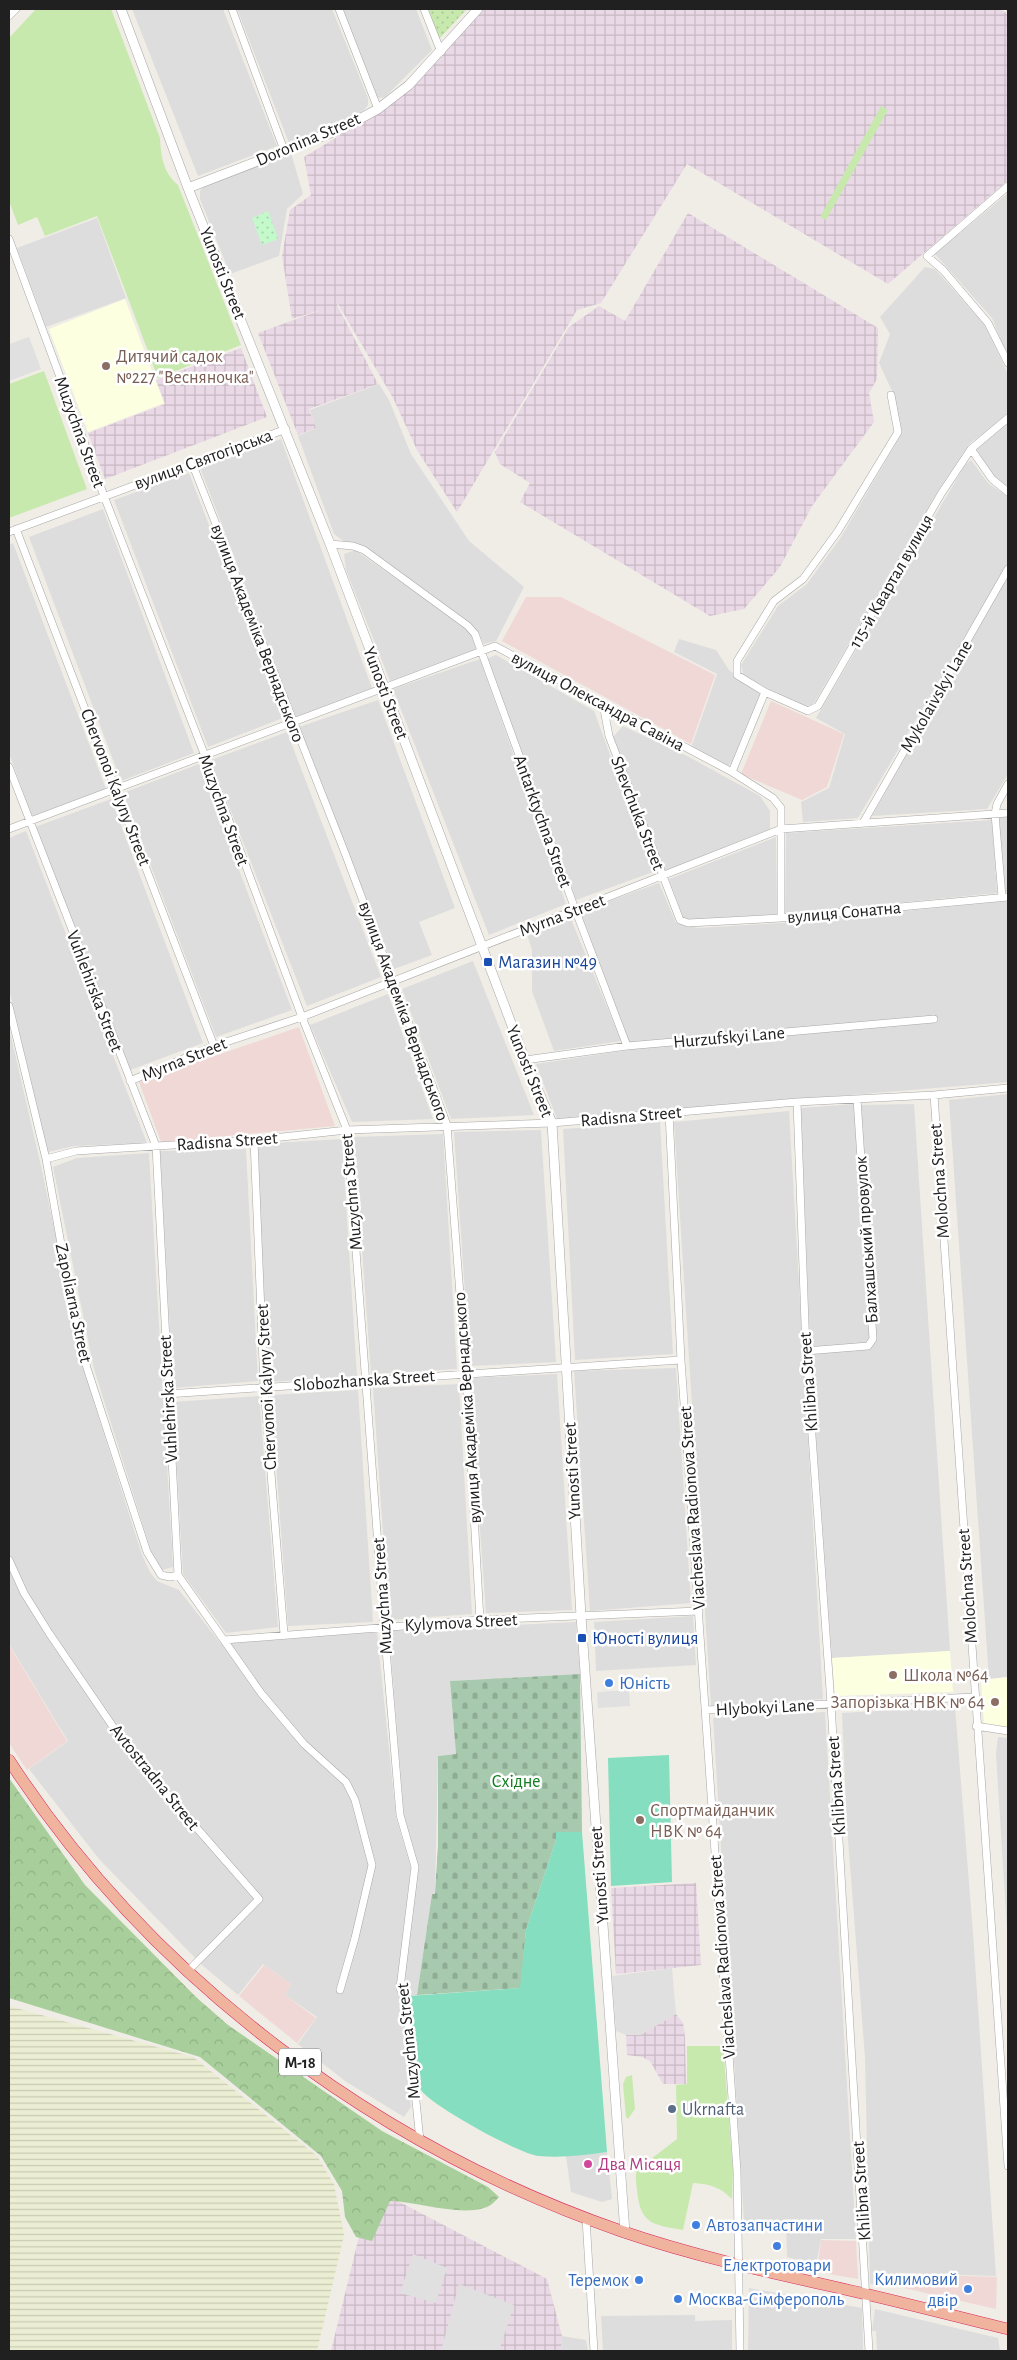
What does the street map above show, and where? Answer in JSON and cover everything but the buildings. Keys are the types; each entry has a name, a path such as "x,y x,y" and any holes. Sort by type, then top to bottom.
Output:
{"highway":[{"name":"М-18","path":"9,1760 28,1790 87,1865 149,1935 187,1972 227,2006 339,2092 420,2140 484,2174 625,2233 737,2265 867,2294 1008,2329"}],"street":[{"path":"9,16 16,9"},
{"name":"Yunosti Street","path":"121,9 188,188 286,429 525,1060 552,1123 581,1616 625,2233"},
{"path":"232,9 284,150"},
{"path":"339,9 378,109"},
{"path":"424,9 441,52"},
{"name":"Doronina Street","path":"188,188 341,129 378,109 409,85 441,52 478,9"},
{"path":"1008,186 927,256 943,270 988,323 1008,363"},
{"name":"Muzychna Street","path":"9,239 104,496 302,1018 347,1130 400,1815 415,1867 400,1988 406,2002 420,2140"},
{"name":"115-й Квартал вулиця","path":"891,396 898,432 838,531 802,579 774,601 737,662 737,675 765,692 808,711 818,706 941,494 971,449 1008,418"},
{"name":"вулиця Святогірська","path":"9,532 286,429"},
{"path":"971,449 992,479 1008,492"},
{"name":"вулиця Академіка Вернадського","path":"192,464 292,723 345,853 447,1125 466,1373 480,1620"},
{"name":"Chervonoi Kalyny Street","path":"16,529 214,1046"},
{"path":"9,829 481,651 475,634 468,626 372,556 353,546 330,544"},
{"name":"Mykolaivskyi Lane","path":"863,823 1008,569"},
{"name":"вулиця Олександра Савіна","path":"481,651 495,646 732,772 773,798 781,808 781,918"},
{"name":"Antarktychna Street","path":"481,651 627,1046"},
{"path":"732,772 765,692"},
{"name":"Shevchuka Street","path":"603,704 609,736 680,920"},
{"name":"Vuhlehirska Street","path":"9,767 156,1146 167,1394 178,1575"},
{"path":"1005,897 995,814 997,804 1008,784"},
{"name":"Myrna Street","path":"130,1081 214,1046 302,1018 482,945 662,877 781,829 1008,812"},
{"name":"вулиця Сонатна","path":"680,920 696,924 781,918 1005,897"},
{"name":"Zapoliarna Street","path":"9,1006 46,1159 70,1295 87,1368 147,1552 161,1575 170,1577 178,1575"},
{"name":"Hurzufskyi Lane","path":"525,1060 627,1046 934,1019"},
{"name":"Radisna Street","path":"46,1159 76,1151 254,1140 347,1130 447,1125 552,1123 797,1102 934,1095 1008,1088"},
{"name":"Molochna Street","path":"934,1095 976,1726 1008,2166"},
{"name":"Балхашський провулок","path":"806,1351 868,1346 873,1339 857,1099"},
{"name":"Khlibna Street","path":"797,1102 806,1351 831,1704 870,2351"},
{"name":"Viacheslava Radionova Street","path":"669,1113 681,1360 737,2171 737,2265 740,2351"},
{"name":"Chervonoi Kalyny Street","path":"254,1140 264,1387 284,1634"},
{"name":"Slobozhanska Street","path":"167,1394 566,1366 681,1360"},
{"name":"Avtostradna Street","path":"9,1560 24,1593 131,1753 260,1899 187,1972"},
{"path":"178,1575 260,1693 304,1744 346,1782 355,1800 372,1865 355,1938 340,1990"},
{"name":"Kylymova Street","path":"224,1640 480,1620 699,1611"},
{"name":"Hlybokyi Lane","path":"706,1710 974,1697"},
{"path":"976,1726 1008,1731"},
{"path":"586,2218 594,2351"}],"shaded area":[{"path":"132,9 223,9 277,146 198,176"},
{"path":"237,9 332,9 368,98 368,105 364,110 340,125 289,143"},
{"path":"341,9 416,9 432,50 385,97 379,98 375,95"},
{"path":"484,9 999,9 1008,14 1008,180 888,284 687,164 601,303 577,310 457,512 417,450 393,398 338,304 378,384 309,409 316,428 298,435 258,333 324,309 292,319 282,256 290,210 311,195 304,157 379,112 411,88"},
{"path":"291,153 303,194 287,209 279,256 230,274 200,199 200,191 206,184"},
{"path":"1008,193 1008,358 992,318 935,254"},
{"path":"688,213 878,328 877,379 869,393 874,422 812,506 780,567 744,609 710,616 520,502 530,483 500,464 495,452 569,327 599,306 625,321"},
{"path":"97,218 126,298 46,327 17,248"},
{"path":"925,267 935,269 984,324 1008,374 1008,412 995,426 970,443 938,491 813,705 804,706 744,677 741,665 778,606 807,584 841,537 902,433 893,393 879,363 890,334 880,317"},
{"name":"Дитячий садок №227 \"Весняночка\"","path":"125,299 164,403 88,432 49,329"},
{"path":"29,337 41,369 9,381 9,344"},
{"path":"241,348 267,417 105,479 88,433 165,404 156,380"},
{"path":"379,384 389,400 411,454 469,541 524,587 496,641 484,644 475,627 361,545 346,543 334,534 298,436 316,428 310,410"},
{"path":"1008,422 1008,488 994,478 976,449"},
{"path":"281,439 372,688 296,717 200,468"},
{"path":"971,460 988,483 1008,497 1008,563 858,818 803,822 801,802 829,788 845,734 816,718 965,465"},
{"path":"189,473 283,718 208,747 114,500"},
{"path":"103,509 194,753 121,781 29,537"},
{"path":"13,543 106,789 32,816 9,753 9,545"},
{"path":"355,550 470,630 476,649 390,681 346,570 344,554"},
{"path":"1008,575 1008,774 987,809 872,816"},
{"path":"526,597 561,597 715,675 691,744 502,641"},
{"path":"679,639 716,650 729,670 760,694 732,763 728,766 691,748 717,674 674,652"},
{"path":"496,655 594,711 653,872 576,900 486,659"},
{"path":"480,659 566,904 489,935 393,689"},
{"path":"378,700 455,908 419,922 432,955 394,969 299,727"},
{"path":"771,701 844,734 827,787 802,800 741,774"},
{"path":"623,726 689,757 760,796 770,811 770,829 664,871 613,737"},
{"path":"287,732 381,977 307,1006 211,760"},
{"path":"199,764 292,1010 216,1037 123,793"},
{"path":"111,799 203,1043 130,1070 35,827"},
{"path":"1008,816 1008,892 1005,892 999,817"},
{"path":"992,820 997,893 785,914 786,833"},
{"path":"26,831 147,1143 74,1146 48,1152 9,989 9,838"},
{"path":"776,837 777,914 697,920 684,919 669,879"},
{"path":"659,883 676,923 698,928 781,923 1008,901 1008,1082 557,1119 536,1064 629,1050 629,1041 579,912"},
{"path":"571,919 621,1041 554,1051 532,991 532,950 527,934"},
{"path":"473,961 534,1115 451,1119 402,989"},
{"path":"388,994 433,1119 352,1122 310,1025"},
{"path":"299,1027 335,1126 161,1142 139,1082"},
{"path":"9,1028 41,1166 84,1371 142,1555 150,1572 157,1581 179,1590 221,1644 377,1632 396,1817 411,1868 397,1990 403,2004 411,2107 404,2117 345,2081 298,2044 317,2017 285,1995 291,1984 263,1964 238,1995 202,1965 99,1859 29,1769 68,1741 9,1644"},
{"path":"1008,1094 1008,1677 989,1679 949,1100"},
{"path":"854,1104 871,1338 866,1344 810,1348 801,1108"},
{"path":"914,1104 950,1651 832,1658 810,1353 869,1349 875,1340 860,1105"},
{"path":"789,1111 823,1699 711,1706 674,1122"},
{"path":"660,1122 673,1354 575,1360 563,1129"},
{"path":"541,1130 556,1362 470,1366 454,1132"},
{"path":"443,1134 457,1369 371,1374 354,1137"},
{"path":"342,1139 357,1376 268,1382 257,1144"},
{"path":"246,1149 258,1381 173,1388 160,1151"},
{"path":"149,1153 173,1567 162,1570 152,1554 94,1369 53,1167 77,1158"},
{"path":"676,1368 691,1603 590,1611 574,1371"},
{"path":"557,1374 572,1610 486,1613 469,1378"},
{"path":"459,1384 472,1614 389,1620 373,1388"},
{"path":"358,1390 373,1622 288,1626 271,1395"},
{"path":"259,1396 278,1627 226,1633 183,1574 173,1402"},
{"path":"693,1616 696,1665 596,1671 594,1622"},
{"path":"576,1622 580,1674 450,1681 456,1754 438,1756 435,1894 432,1894 417,1995 409,1996 402,1988 418,1866 404,1816 389,1631"},
{"path":"9,1645 67,1741 27,1770 9,1743"},
{"name":"Школа №64","path":"950,1651 953,1692 835,1696 832,1658"},
{"name":"Запорізька НВК № 64","path":"1008,1677 1008,1728 984,1724 981,1680"},
{"path":"629,1690 630,1706 598,1708 597,1692"},
{"path":"955,1707 973,1933 996,2276 896,2273 894,2286 870,2284 865,2057 847,1827 842,1713"},
{"path":"825,1712 856,2239 821,2239 816,2265 787,2257 786,2222 744,2222 713,1718"},
{"path":"998,1737 1008,1738 1008,1947 996,1753"},
{"path":"696,1883 701,1965 616,1974 611,1888"},
{"path":"264,1965 291,1984 285,1995 316,2018 297,2043 239,1996"},
{"path":"672,1968 676,2014 640,2035 626,2035 616,2031 612,1976"},
{"path":"9,2006 193,2057 317,2156 334,2184 344,2235 317,2351 9,2351"},
{"path":"676,2014 683,2023 685,2037 686,2084 663,2084 650,2061 642,2057 627,2055 626,2035 640,2035"},
{"path":"607,2152 612,2199 602,2202 571,2192 566,2156"},
{"path":"371,2187 547,2279 562,2336 561,2351 331,2351"},
{"path":"821,2240 856,2241 858,2279 817,2272"},
{"path":"413,2254 447,2268 436,2303 400,2293"},
{"path":"896,2274 997,2277 996,2309 895,2286"},
{"path":"459,2284 514,2305 499,2351 441,2351"},
{"path":"749,2288 862,2308 863,2351 748,2351"},
{"path":"875,2309 998,2338 1000,2351 877,2351 876,2331 872,2331"},
{"path":"695,2315 695,2321 732,2320 732,2351 603,2351 601,2316"},
{"path":"562,2336 586,2340 588,2351 561,2351"}],"green space":[{"path":"36,9 111,9 160,138 164,164 169,175 178,185 241,345 158,378 97,216 45,236 37,217 18,225 9,201 9,38"},
{"path":"428,9 467,9 439,39"},
{"path":"881,106 888,110 826,220 820,217"},
{"path":"268,211 278,239 262,245 252,218"},
{"path":"44,371 87,489 9,518 9,384"},
{"name":"Східне","path":"580,1674 582,1832 556,1832 556,1840 526,1930 521,1988 417,1995 432,1894 435,1894 438,1845 438,1756 456,1754 450,1681"},
{"name":"Спортмайданчик НВК № 64","path":"669,1755 672,1882 611,1886 608,1758"},
{"path":"9,1778 85,1885 197,1998 228,2025 382,2131 488,2187 499,2197 487,2207 477,2210 453,2210 390,2201 372,2241 356,2237 345,2217 342,2191 321,2156 200,2057 9,1998"},
{"path":"556,1832 582,1832 607,2152 556,2157 539,2156 529,2153 496,2139 441,2106 421,2090 413,2059 409,1996 520,1988 526,1930 556,1840"},
{"path":"687,2046 723,2046 733,2170 732,2199 714,2187 693,2183 683,2230 656,2224 645,2216 641,2210 636,2177 640,2164 651,2159 677,2139 676,2085 687,2084"},
{"path":"632,2075 635,2109 628,2119 626,2117 623,2084 626,2077"}],"place":[{"name":"Дитячий садок №227 \"Весняночка\"","path":"106,366"},
{"name":"Магазин №49","path":"488,962"},
{"name":"Юності вулиця","path":"582,1638"},
{"name":"Школа №64","path":"893,1675"},
{"name":"Юність","path":"609,1683"},
{"name":"Запорізька НВК № 64","path":"995,1702"},
{"name":"Спортмайданчик НВК № 64","path":"640,1820"},
{"name":"Ukrnafta","path":"672,2109"},
{"name":"Два Місяця","path":"588,2164"},
{"name":"Автозапчастини","path":"696,2225"},
{"name":"Електротовари","path":"777,2246"},
{"name":"Теремок","path":"639,2280"},
{"name":"Килимовий двір","path":"968,2289"},
{"name":"Москва-Сімферополь","path":"678,2299"}]}
